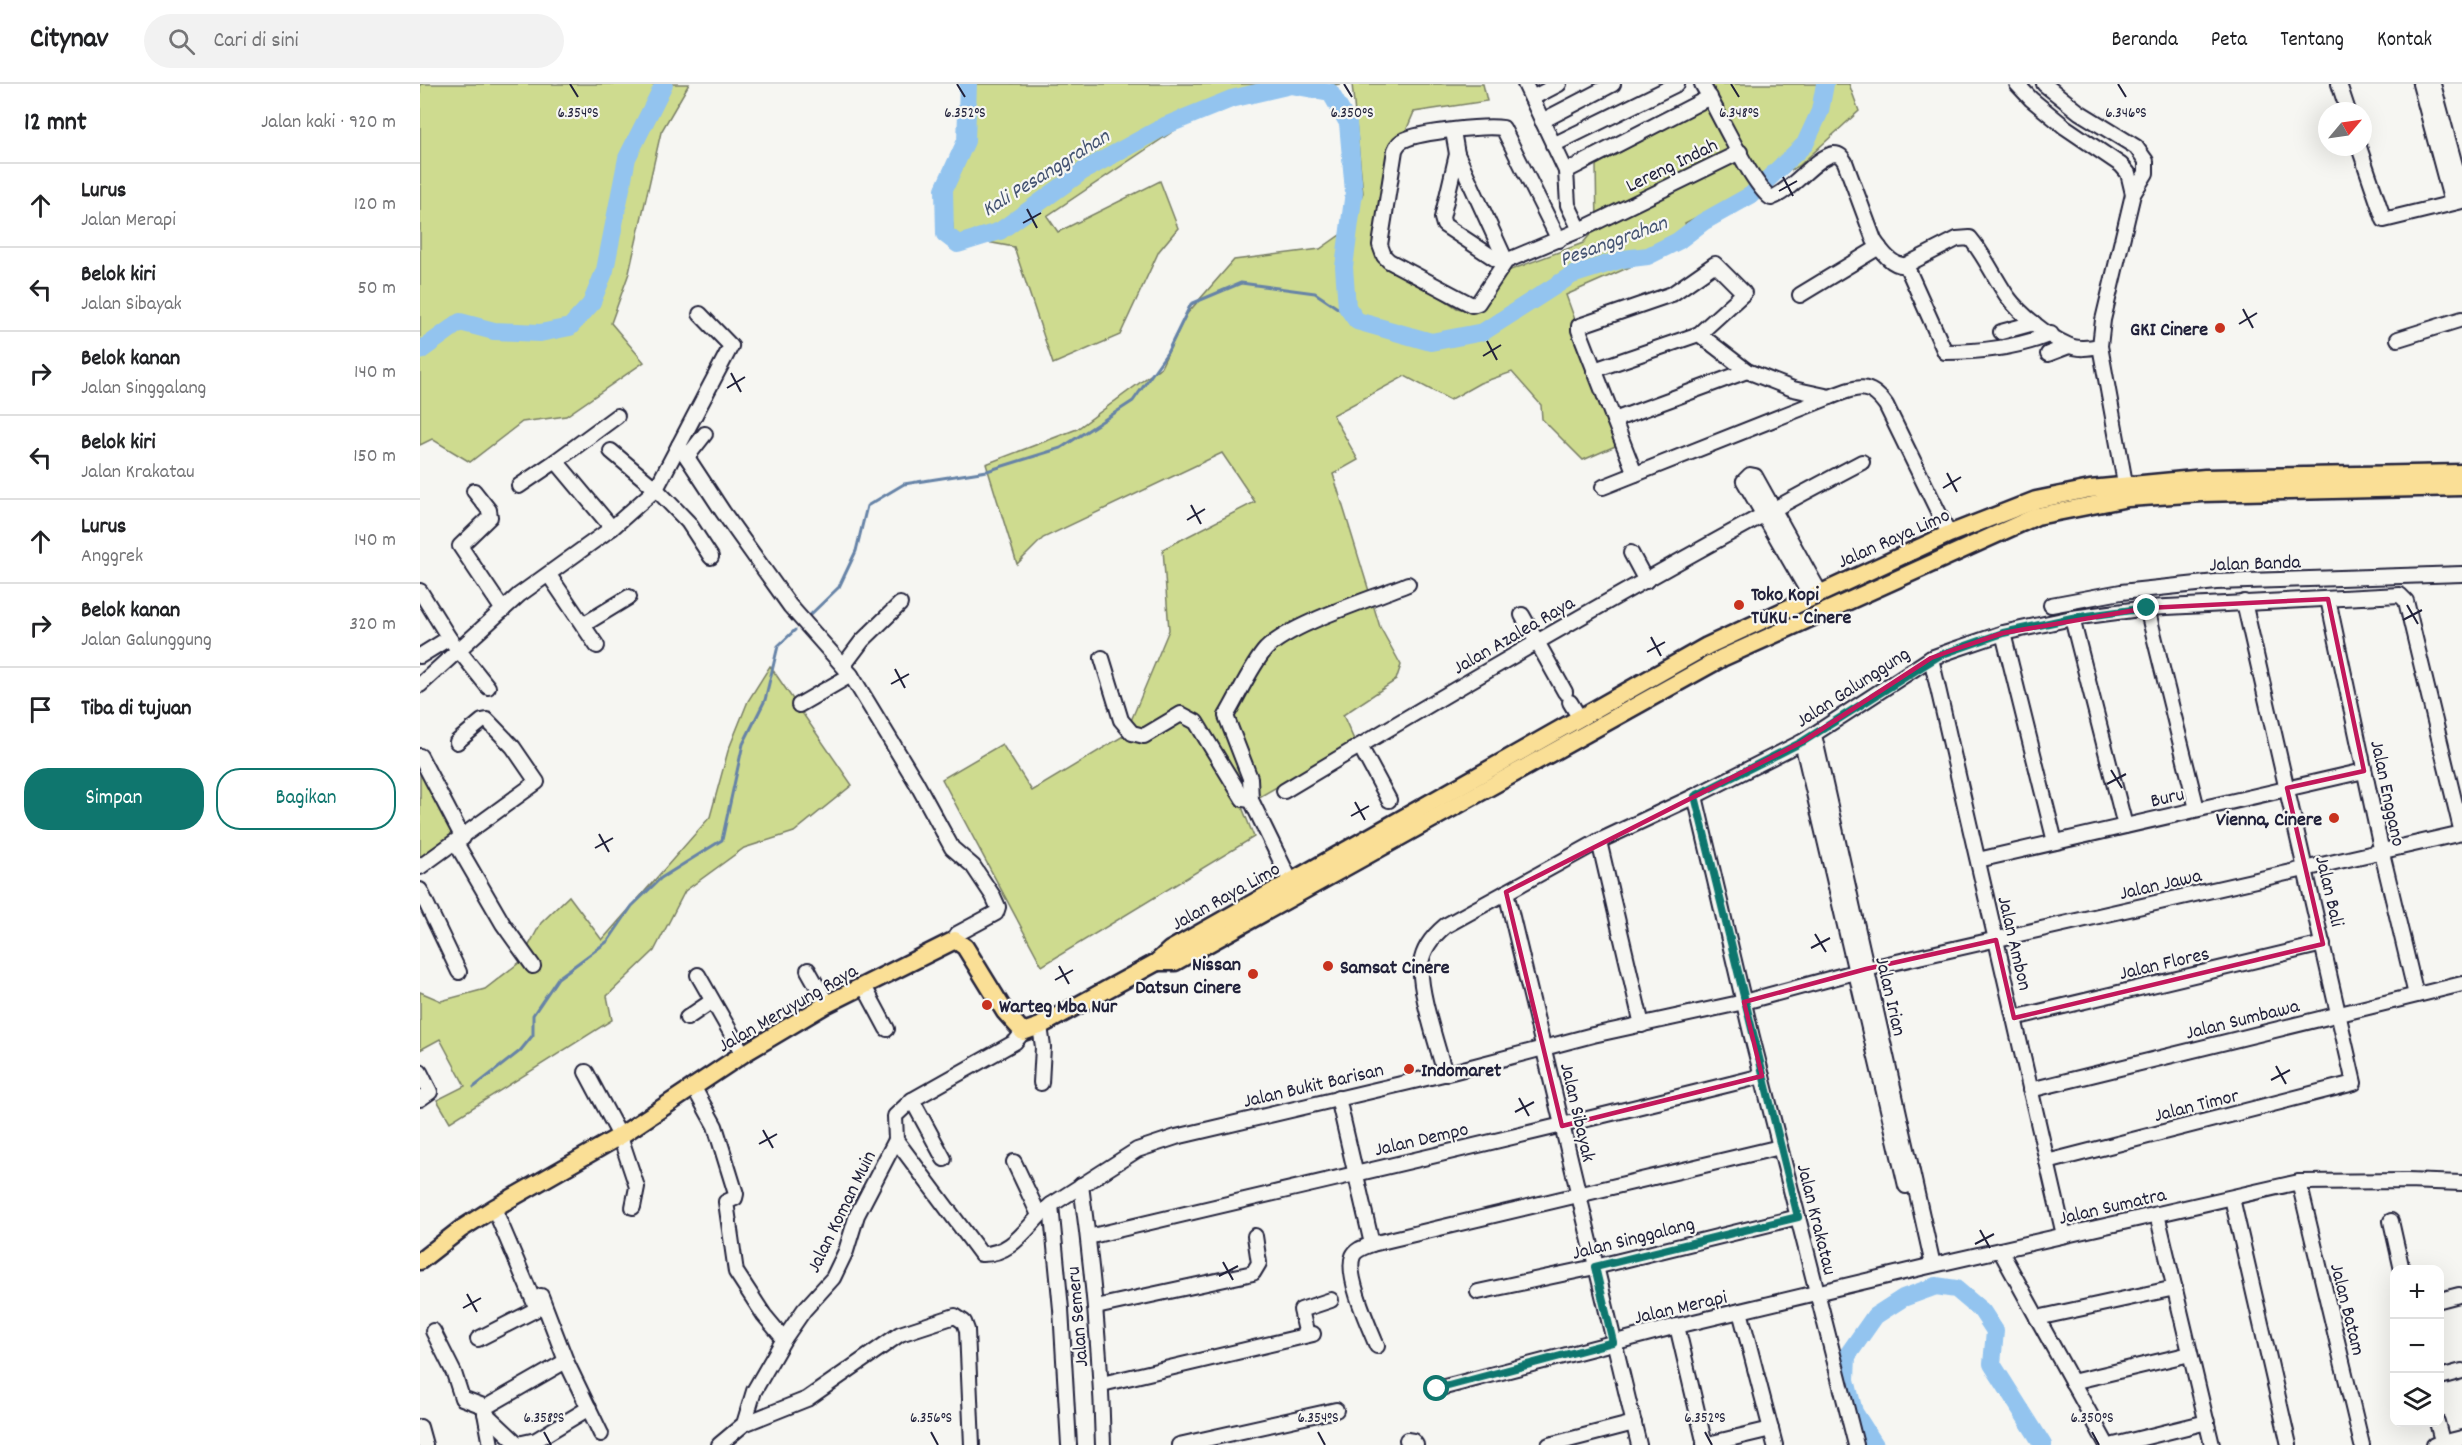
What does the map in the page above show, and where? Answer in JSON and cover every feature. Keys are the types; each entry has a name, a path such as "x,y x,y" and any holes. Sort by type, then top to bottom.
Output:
{"main road":[{"name":"Jalan Raya Limo","path":"1561,738 1579,717 1707,646 1949,534 2036,500 2127,491 2205,478 2462,473"},
{"name":"Jalan Raya Limo","path":"1157,962 1175,962 1321,873 1561,738 1722,658 2037,516 2127,491 2202,493 2462,487"},
{"name":"Jalan Raya Limo","path":"1157,962 1170,950 1291,882 1321,873"},
{"name":"Jalan Meruyung Raya","path":"420,1260 461,1229 620,1136 743,1054 827,1004 955,940"},
{"path":"955,940 965,948 1005,1012 1023,1032 1040,1026 1157,962"}],"street":[{"path":"1526,84 1566,171 1568,205 1580,230"},
{"path":"1532,98 1560,84"},
{"path":"1542,121 1613,84"},
{"path":"1553,145 1677,84"},
{"path":"1702,84 1740,152"},
{"path":"2017,84 2031,99 2065,127 2126,170 2133,194"},
{"path":"2044,84 2079,112 2136,147 2146,161 2146,173 2133,194 2103,320 2100,346 2127,491"},
{"path":"2339,84 2345,102"},
{"path":"2362,156 2384,220 2457,202 2420,84"},
{"path":"2433,84 2462,191"},
{"path":"1566,171 1710,98"},
{"path":"1504,262 1478,303 1472,305 1389,261 1381,251 1380,245 1395,150 1398,144 1409,138 1501,127 1505,130 1559,240"},
{"path":"1453,131 1457,154 1504,262"},
{"name":"Lereng Indah","path":"1504,262 1559,240 1740,152 1765,194 1771,198 1825,158 1835,154 1839,155 1845,162 1877,244"},
{"path":"1457,154 1442,218 1444,225 1504,262"},
{"path":"1801,290 1877,244 1897,265 1906,265 1957,238 1970,238 1980,250 2009,299 2034,323 2069,346 2086,348 2100,346"},
{"path":"1594,370 1699,334 1744,293 1715,264 1672,294 1581,324 1579,330 1594,370 1635,474"},
{"path":"1906,265 1945,352 1998,349 2031,342 2051,334"},
{"path":"420,656 453,643 503,610 519,595 612,528 656,489 731,346 700,314"},
{"path":"2398,339 2462,319"},
{"path":"2001,332 2034,323"},
{"path":"1699,334 1747,371 1793,389 1830,397"},
{"path":"2048,354 2069,346"},
{"path":"1614,420 1747,371"},
{"path":"1603,487 1830,397 1862,388 1873,391 1882,400 1949,534"},
{"path":"519,486 617,416"},
{"path":"687,458 705,434"},
{"path":"679,445 723,512 790,606 847,670 916,782 952,848 973,866 993,896 998,907 996,912 957,934 955,940"},
{"path":"611,451 656,489 688,522 711,557"},
{"path":"556,461 612,528"},
{"name":"Jalan Azalea Raya","path":"1284,791 1536,642 1862,462"},
{"path":"474,491 489,510 490,517 460,546 503,610"},
{"path":"1768,512 1816,595"},
{"path":"1631,553 1646,581"},
{"name":"Jalan Banda","path":"2051,604 2121,592 2216,582 2462,574"},
{"path":"549,575 597,646"},
{"path":"1291,882 1251,800 1250,778 1226,716 1264,651 1277,639 1306,624 1408,584"},
{"path":"420,591 453,643 489,687"},
{"name":"Jalan Galunggung","path":"1445,1074 1422,983 1420,966 1430,941 1445,926 1599,842 1808,738 1931,658 2003,633 2072,618 2147,608 2400,595 2406,601 2462,833"},
{"path":"583,625 629,597"},
{"name":"Jalan Enggano","path":"2328,599 2382,853 2416,995"},
{"name":"Jalan Bali","path":"2244,603 2354,1083"},
{"path":"799,705 847,670 862,641 900,604"},
{"path":"2147,608 2197,809"},
{"path":"1522,615 1579,717"},
{"path":"2072,618 2125,826"},
{"path":"2003,633 2055,842"},
{"path":"420,685 453,643"},
{"path":"1102,658 1121,720 1132,733 1144,736 1181,714 1188,716 1196,722 1242,799 1251,800"},
{"name":"Jalan Ambon","path":"1931,658 2064,1235"},
{"path":"420,867 459,841 537,782 513,747 487,720 482,721 457,742"},
{"name":"Jalan Irian","path":"1808,738 1929,1266"},
{"path":"1360,746 1389,800"},
{"path":"420,756 459,841 503,924 533,966"},
{"name":"Buru","path":"1978,860 2364,771"},
{"name":"Jalan Krakatau","path":"1695,796 1762,1076 1856,1445"},
{"name":"Jalan Jawa","path":"1861,971 2462,833"},
{"path":"1599,842 1642,1025"},
{"path":"420,890 459,972"},
{"name":"Jalan Sibayak","path":"1506,892 1639,1445"},
{"name":"Jalan Flores","path":"2014,1018 2323,944"},
{"path":"808,970 827,1004"},
{"name":"Jalan Bukit Barisan","path":"896,1140 981,1254 993,1255 1017,1242 1051,1204 1137,1150 1152,1144 1744,1002 1861,971"},
{"path":"698,975 743,1054"},
{"name":"Jalan Sumbawa","path":"2030,1090 2462,984"},
{"path":"864,986 887,1029"},
{"path":"687,1018 712,1002"},
{"path":"1040,1026 1043,1047 1041,1083"},
{"path":"896,1140 895,1116 912,1100 1015,1042 1023,1032"},
{"path":"420,1072 430,1092 420,1099"},
{"path":"586,1072 620,1136 638,1187 633,1207"},
{"name":"Jalan Dempo","path":"1088,1238 1356,1172 1562,1126 1762,1076"},
{"name":"Jalan Timor","path":"2047,1162 2354,1083"},
{"path":"693,1086 715,1126 736,1194 735,1198 726,1202 736,1272 764,1315 784,1339"},
{"path":"1338,1098 1372,1244"},
{"path":"912,1100 944,1159"},
{"name":"Jalan Koman Muin","path":"744,1424 754,1391 784,1339 804,1311 833,1278 846,1251 857,1215 896,1140"},
{"path":"1377,1346 1354,1285 1352,1258 1357,1251 1372,1244 1780,1147"},
{"path":"1014,1162 1039,1215"},
{"name":"Jalan Sumatra","path":"1929,1266 2299,1182 2462,1183"},
{"name":"Jalan Batam","path":"2299,1182 2362,1445"},
{"name":"Jalan Semeru","path":"1081,1185 1096,1307 1102,1384 1103,1445"},
{"path":"2232,1198 2289,1445"},
{"path":"1051,1204 1061,1309 1069,1445"},
{"path":"478,1339 537,1309 494,1208"},
{"path":"2157,1214 2212,1445"},
{"name":"Jalan Singgalang","path":"1478,1292 1595,1267 1798,1217"},
{"path":"2391,1221 2401,1265"},
{"path":"1096,1307 1253,1273 1259,1263 1255,1236"},
{"path":"2000,1250 2107,1445"},
{"name":"Jalan Merapi","path":"1437,1389 1677,1326 1929,1266"},
{"path":"533,1276 566,1361 603,1440"},
{"path":"2037,1318 2175,1288"},
{"path":"2444,1299 2459,1295"},
{"path":"1102,1384 1310,1334 1301,1310 1331,1300"},
{"path":"1740,1311 1775,1445"},
{"path":"719,1445 744,1424 807,1399 900,1334 955,1316 964,1322 967,1330 972,1445"},
{"path":"1677,1326 1704,1445 1771,1429"},
{"path":"433,1331 454,1373 462,1398 485,1410 518,1444 546,1440 589,1408"},
{"path":"2072,1382 2190,1354"},
{"path":"485,1410 566,1361"},
{"path":"2444,1376 2462,1371"},
{"path":"485,1410 491,1445"},
{"path":"1179,1445 1335,1410"},
{"path":"2114,1445 2206,1422"},
{"path":"1549,1445 1634,1423"},
{"path":"420,1427 425,1445"},
{"path":"2438,1427 2440,1444 2462,1438"}],"highlighted area":[{"path":"2328,599 2364,771 2287,788 2323,944 2014,1018 1996,940 1866,969 1744,1002 1762,1076 1562,1126 1506,892 1802,742 1931,658 1953,650 2003,633 2147,608"}],"green space":[{"path":"420,84 689,84 661,132 629,273 611,323 644,362 566,416 522,422 470,462 432,439 420,445"},
{"path":"975,84 1340,84 1211,106 1047,216 1058,232 1160,181 1178,228 1159,251 1120,335 1053,364 1014,247 954,236 948,184 973,101"},
{"path":"1352,84 1483,84 1487,101 1414,112 1400,145 1378,255 1457,308 1474,312 1489,296 1505,272 1583,243 1597,226 1596,165 1719,100 1711,84 1849,84 1859,111 1799,166 1685,223 1689,241 1566,295 1620,444 1583,460 1542,419 1541,405 1512,372 1480,383 1450,400 1405,376 1333,415 1358,460 1333,474 1380,627 1401,665 1396,680 1343,715 1355,742 1242,807 1254,837 1042,966 942,779 1002,744 1032,791 1125,735 1169,630 1163,549 1255,502 1222,453 1043,538 1017,564 986,464 1077,429 1161,367 1186,315 1234,260 1320,249 1347,230 1363,193"},
{"path":"770,666 852,785 794,832 744,848 685,891 654,951 607,996 612,1020 450,1122 437,1100 465,1086 440,1039 420,1050 420,992 441,1001 485,989 520,962 541,923 569,896 602,940 710,817 728,751 748,701"},
{"path":"420,771 459,840 420,864"}],"waterway":[{"name":"Kali Pesanggrahan","path":"420,351 460,322 494,331 540,333 570,327 591,304 605,270 627,158 664,84"},
{"name":"Kali Pesanggrahan","path":"968,84 966,141 944,189 945,234 958,244 1000,231 1083,171 1167,125 1231,99 1291,85 1330,92 1348,123 1354,192 1344,267 1347,307 1357,321 1431,342 1483,332 1572,275 1623,259 1648,256 1678,241 1703,222 1751,195 1805,144 1820,111 1825,84"},
{"path":"807,618 839,587 856,551 867,506 904,484 987,471 1061,448 1133,401 1167,353 1191,304 1241,283 1315,293 1357,321"},
{"path":"474,1087 520,1051 533,1035 533,1015 558,978 608,941 632,906 661,878 722,840 743,744 765,700 778,646 795,630"},
{"path":"1875,1445 1854,1412 1846,1380 1847,1356 1875,1316 1903,1298 1936,1286 1956,1289 1982,1311 1995,1331 1992,1364 2043,1445"}],"place":[{"name":"GKI Cinere","path":"2220,328"},
{"name":"Toko Kopi TUKU - Cinere","path":"1739,605"},
{"name":"Vienna, Cinere","path":"2334,818"},
{"name":"Samsat Cinere","path":"1328,966"},
{"name":"Nissan Datsun Cinere","path":"1253,974"},
{"name":"Warteg Mba Nur","path":"987,1005"},
{"name":"Indomaret","path":"1409,1069"}],"route":[{"path":"1437,1389 1613,1342 1595,1267 1798,1217 1752,1037 1695,796 1802,742 1931,658 2003,633 2072,618 2147,608"}],"water label":[{"name":"Pesanggrahan","path":"1613,240"}]}
